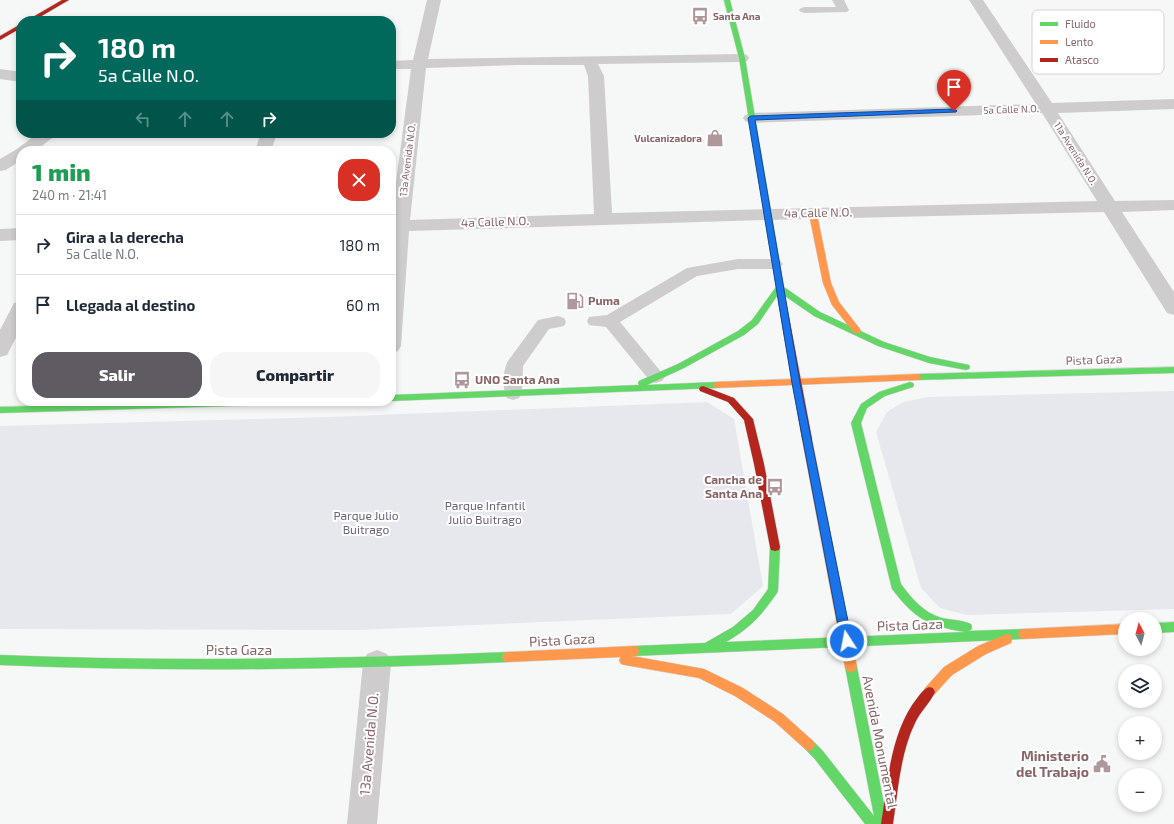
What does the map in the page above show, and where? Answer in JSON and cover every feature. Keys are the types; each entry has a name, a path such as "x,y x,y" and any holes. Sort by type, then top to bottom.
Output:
{"main road":[{"path":"38,16 66,0"},
{"name":"Avenida Monumental","path":"728,0 742,58 775,264 796,383 882,824"},
{"path":"0,38 16,29"},
{"path":"813,214 827,283 835,303 860,335"},
{"path":"629,389 681,366 741,333 756,322 780,288 817,314 880,344 930,360 1001,374"},
{"name":"Pista Gaza","path":"396,398 1001,374 1174,370"},
{"path":"932,377 882,394 864,406 856,423 896,586 908,604 922,616 946,624 1020,634"},
{"path":"696,386 731,400 748,419 759,464 775,546 773,590 757,613 737,630 707,648"},
{"path":"0,410 134,406"},
{"path":"1162,628 1174,627"},
{"name":"Pista Gaza","path":"0,660 84,664 377,663 1118,629"},
{"path":"887,824 901,740 920,701 948,671 982,650 1020,634"},
{"path":"585,653 700,673 739,692 779,718 818,754 874,824"}],"street":[{"name":"13a Avenida N.O.","path":"396,219 420,65 434,0"},
{"name":"11a Avenida N.O.","path":"976,0 1047,108 1174,308"},
{"path":"396,65 516,61 742,58"},
{"path":"589,60 596,76 603,219"},
{"path":"0,74 16,76"},
{"name":"5a Calle N.O.","path":"751,118 1174,104"},
{"path":"31,146 42,138"},
{"path":"0,166 16,156"},
{"name":"4a Calle N.O.","path":"396,225 767,214 1174,205"},
{"path":"0,235 16,234"},
{"path":"0,350 16,318"},
{"name":"13a Avenida N.O.","path":"362,824 377,663"}],"lane":[{"path":"805,10 843,10 838,0"},
{"path":"656,377 603,321 694,272 738,264 775,264"},
{"path":"513,393 514,365 544,324 558,322"}],"green space":[{"path":"1174,391 1174,609 967,615 940,608 921,588 876,432 887,412 903,402 928,397"},
{"name":"Parque Julio Buitrago","path":"707,402 734,419 763,586 731,614 358,630 0,629 0,426 328,417"}],"traffic: fast":[{"path":"727,0 742,58 782,301"},
{"path":"642,383 681,366 741,333 755,322 779,288 817,314 881,344 929,360 966,367"},
{"path":"918,377 1174,370"},
{"path":"396,398 716,385"},
{"path":"910,385 882,394 864,406 856,423 896,586 911,605 926,616 943,623 967,627"},
{"path":"0,410 134,406"},
{"path":"709,646 737,630 757,613 773,590 775,547"},
{"path":"1162,628 1174,627"},
{"path":"634,651 1023,634"},
{"path":"0,660 190,665 318,664 508,657"},
{"path":"851,667 882,824"},
{"path":"809,745 818,754 873,824"}],"traffic: slow":[{"path":"813,214 827,283 835,303 857,331"},
{"path":"716,385 918,377"},
{"path":"807,439 851,667"},
{"path":"1023,634 1118,629"},
{"path":"929,692 948,671 982,650 1007,639"},
{"path":"508,657 634,651"},
{"path":"625,660 700,673 739,692 779,718 809,745"}],"traffic: jam":[{"path":"38,16 66,0"},
{"path":"0,38 16,29"},
{"path":"782,301 807,439"},
{"path":"703,389 731,400 748,419 759,464 775,547"},
{"path":"887,824 895,772 903,737 918,706 929,692"}],"place":[{"name":"Santa Ana","path":"700,16"},
{"name":"Vulcanizadora","path":"715,138"},
{"name":"Puma","path":"575,301"},
{"name":"UNO Santa Ana","path":"462,380"},
{"name":"Cancha de Santa Ana","path":"775,487"},
{"name":"Ministerio del Trabajo","path":"1102,764"}],"route":[{"path":"847,641 796,383 751,118 954,111"}],"park label":[{"name":"Parque Infantil Julio Buitrago","path":"485,513"}]}
